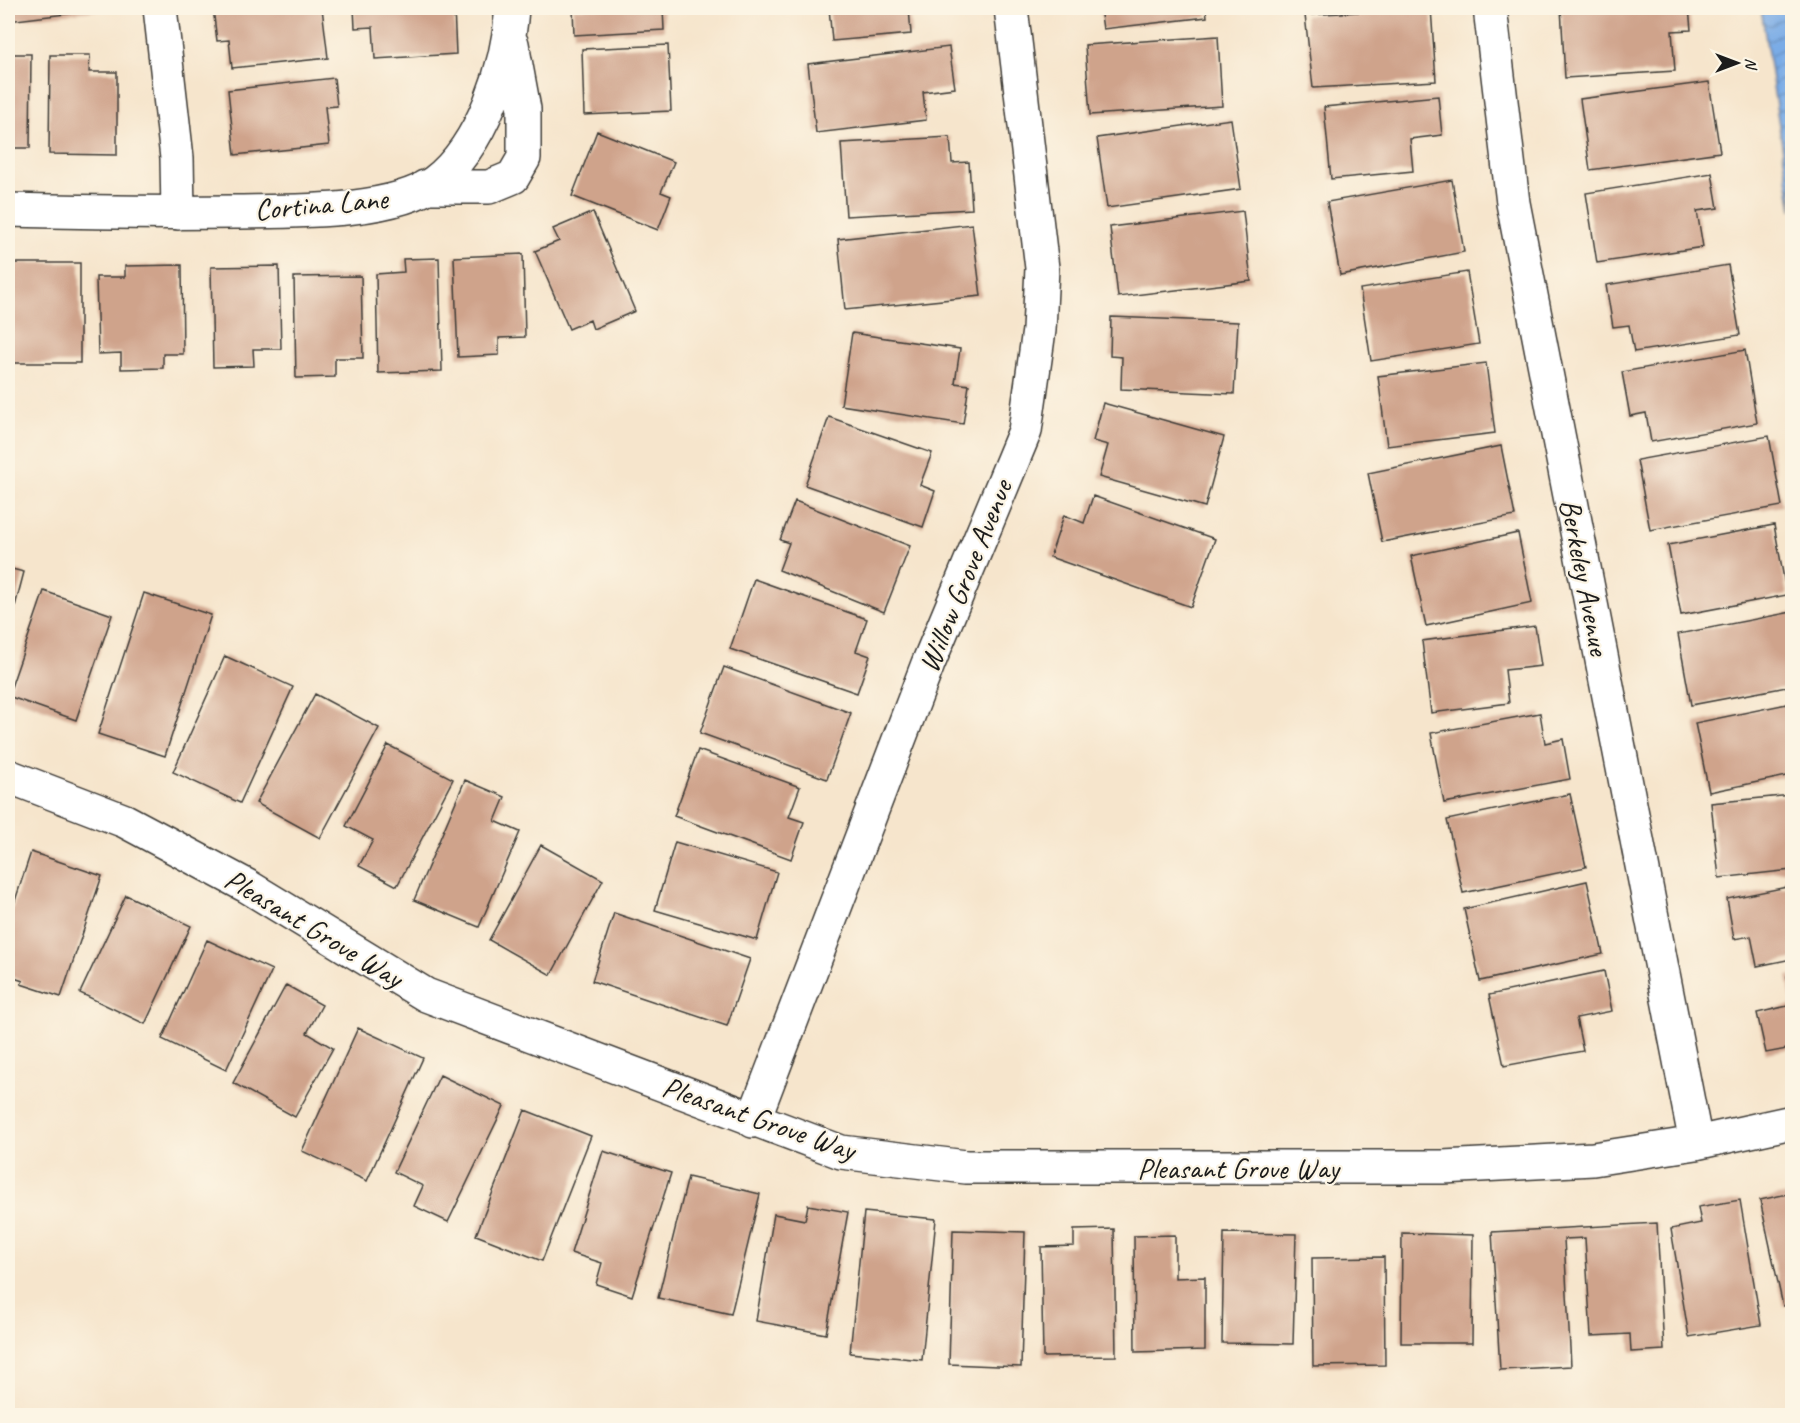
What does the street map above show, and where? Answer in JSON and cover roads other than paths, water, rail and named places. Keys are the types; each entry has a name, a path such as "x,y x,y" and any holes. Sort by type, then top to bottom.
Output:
{"street":[{"path":"160,8 177,158 178,213"},
{"name":"Willow Grove Avenue","path":"753,1121 928,664 1025,431 1039,330 1042,268 1011,8"},
{"name":"Berkeley Avenue","path":"1490,8 1513,203 1696,1143"},
{"path":"425,187 489,187 513,177 524,158 524,109 511,19"},
{"name":"Cortina Lane","path":"8,210 178,213 317,210 368,204 412,195 435,181 475,133 495,93 511,19"},
{"name":"Pleasant Grove Way","path":"8,776 125,821 248,886 426,995 753,1121 841,1152 966,1167 1443,1167 1593,1159 1696,1143 1792,1122"}],"water":[{"path":"1761,8 1792,8 1792,210"}]}
